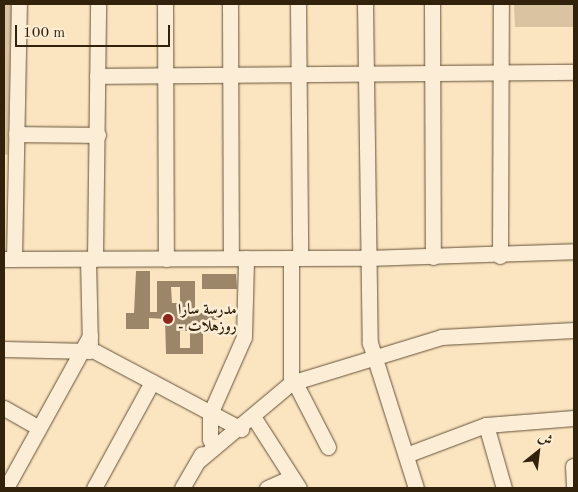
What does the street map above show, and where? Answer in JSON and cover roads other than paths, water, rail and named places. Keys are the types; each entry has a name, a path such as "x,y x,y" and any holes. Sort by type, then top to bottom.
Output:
{"street":[{"path":"19,4 16,134 9,259 367,258 500,256 574,251"},
{"path":"6,488 39,428 88,347 98,135 98,4"},
{"path":"165,4 166,259"},
{"path":"182,488 210,440 244,336 238,258 230,75 230,4"},
{"path":"298,4 293,379 328,447"},
{"path":"365,4 367,258 374,355 416,488"},
{"path":"432,4 433,257"},
{"path":"500,256 501,4"},
{"path":"97,76 574,72"},
{"path":"16,134 98,135"},
{"path":"198,461 254,418 293,379 374,355 472,333 574,330"},
{"path":"4,350 88,347 241,429"},
{"path":"94,488 152,382"},
{"path":"4,408 39,428"},
{"path":"254,418 296,482 267,488"},
{"path":"406,456 486,425 574,418"},
{"path":"486,425 504,488"},
{"path":"573,466 574,488"}],"place":[{"name":"مدرسة سارا - روزهلات","path":"168,319"}]}
